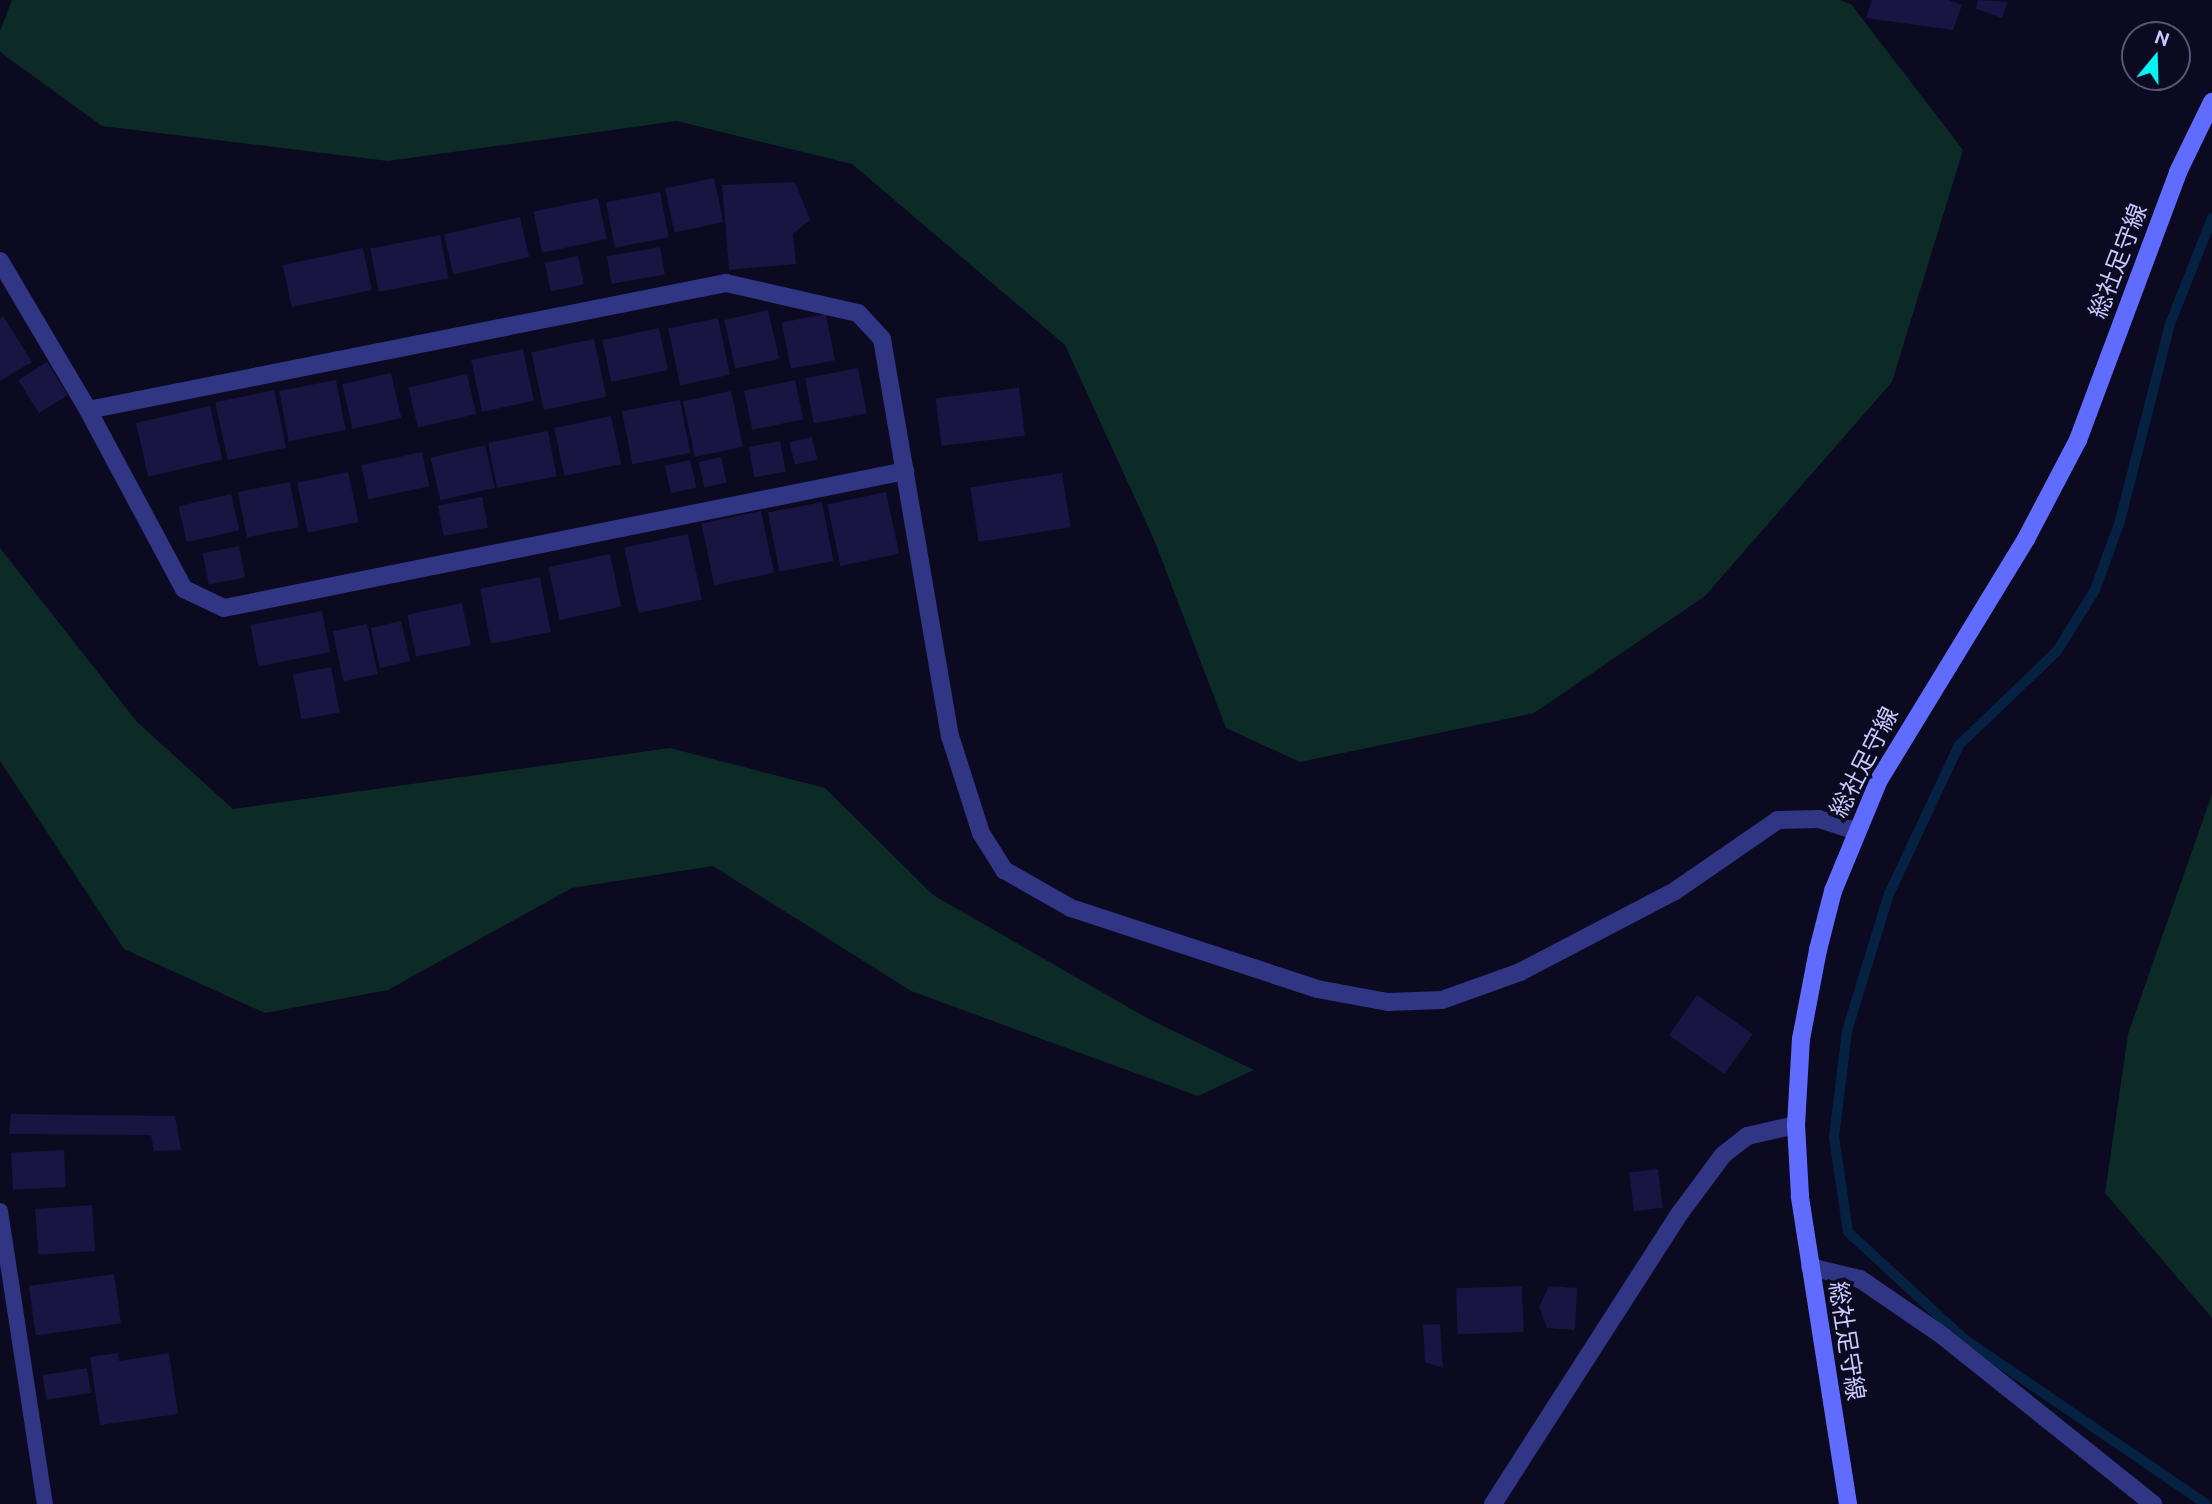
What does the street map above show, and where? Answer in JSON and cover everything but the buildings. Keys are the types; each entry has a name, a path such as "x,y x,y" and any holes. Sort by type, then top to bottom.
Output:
{"main road":[{"name":"総社足守線","path":"1848,1504 1800,1196 1796,1125 1801,1039 1818,950 1855,831 1906,731 2026,539 2078,440 2178,172 2212,102"}],"street":[{"path":"0,261 88,410 184,589 224,608 905,471"},
{"path":"88,410 726,283 858,313 882,339 950,736 981,833 1004,870 1071,908 1317,989 1388,1002 1442,1000 1521,972 1675,891 1778,820 1819,819 1855,831"},
{"path":"1493,1504 1680,1213 1723,1155 1747,1136 1796,1125"},
{"path":"1810,1267 1860,1279 1939,1333 2153,1504"}],"lane":[{"path":"0,1211 45,1504"}],"green space":[{"path":"12,0 1840,0 1851,4 1963,150 1892,382 1705,596 1534,713 1300,762 1226,728 1155,542 1065,345 852,164 677,121 388,161 102,126 0,52 0,31"},
{"path":"0,548 137,722 233,809 670,748 825,788 933,895 1147,1018 1254,1070 1198,1096 911,991 713,866 572,888 388,990 265,1013 124,949 0,761"},
{"path":"2212,794 2212,1318 2105,1193 2128,1034"}],"waterway":[{"path":"2206,1504 1964,1339 1848,1232 1834,1137 1847,1031 1889,894 1959,745 2057,651 2095,590 2120,521 2170,324 2212,218"}]}
